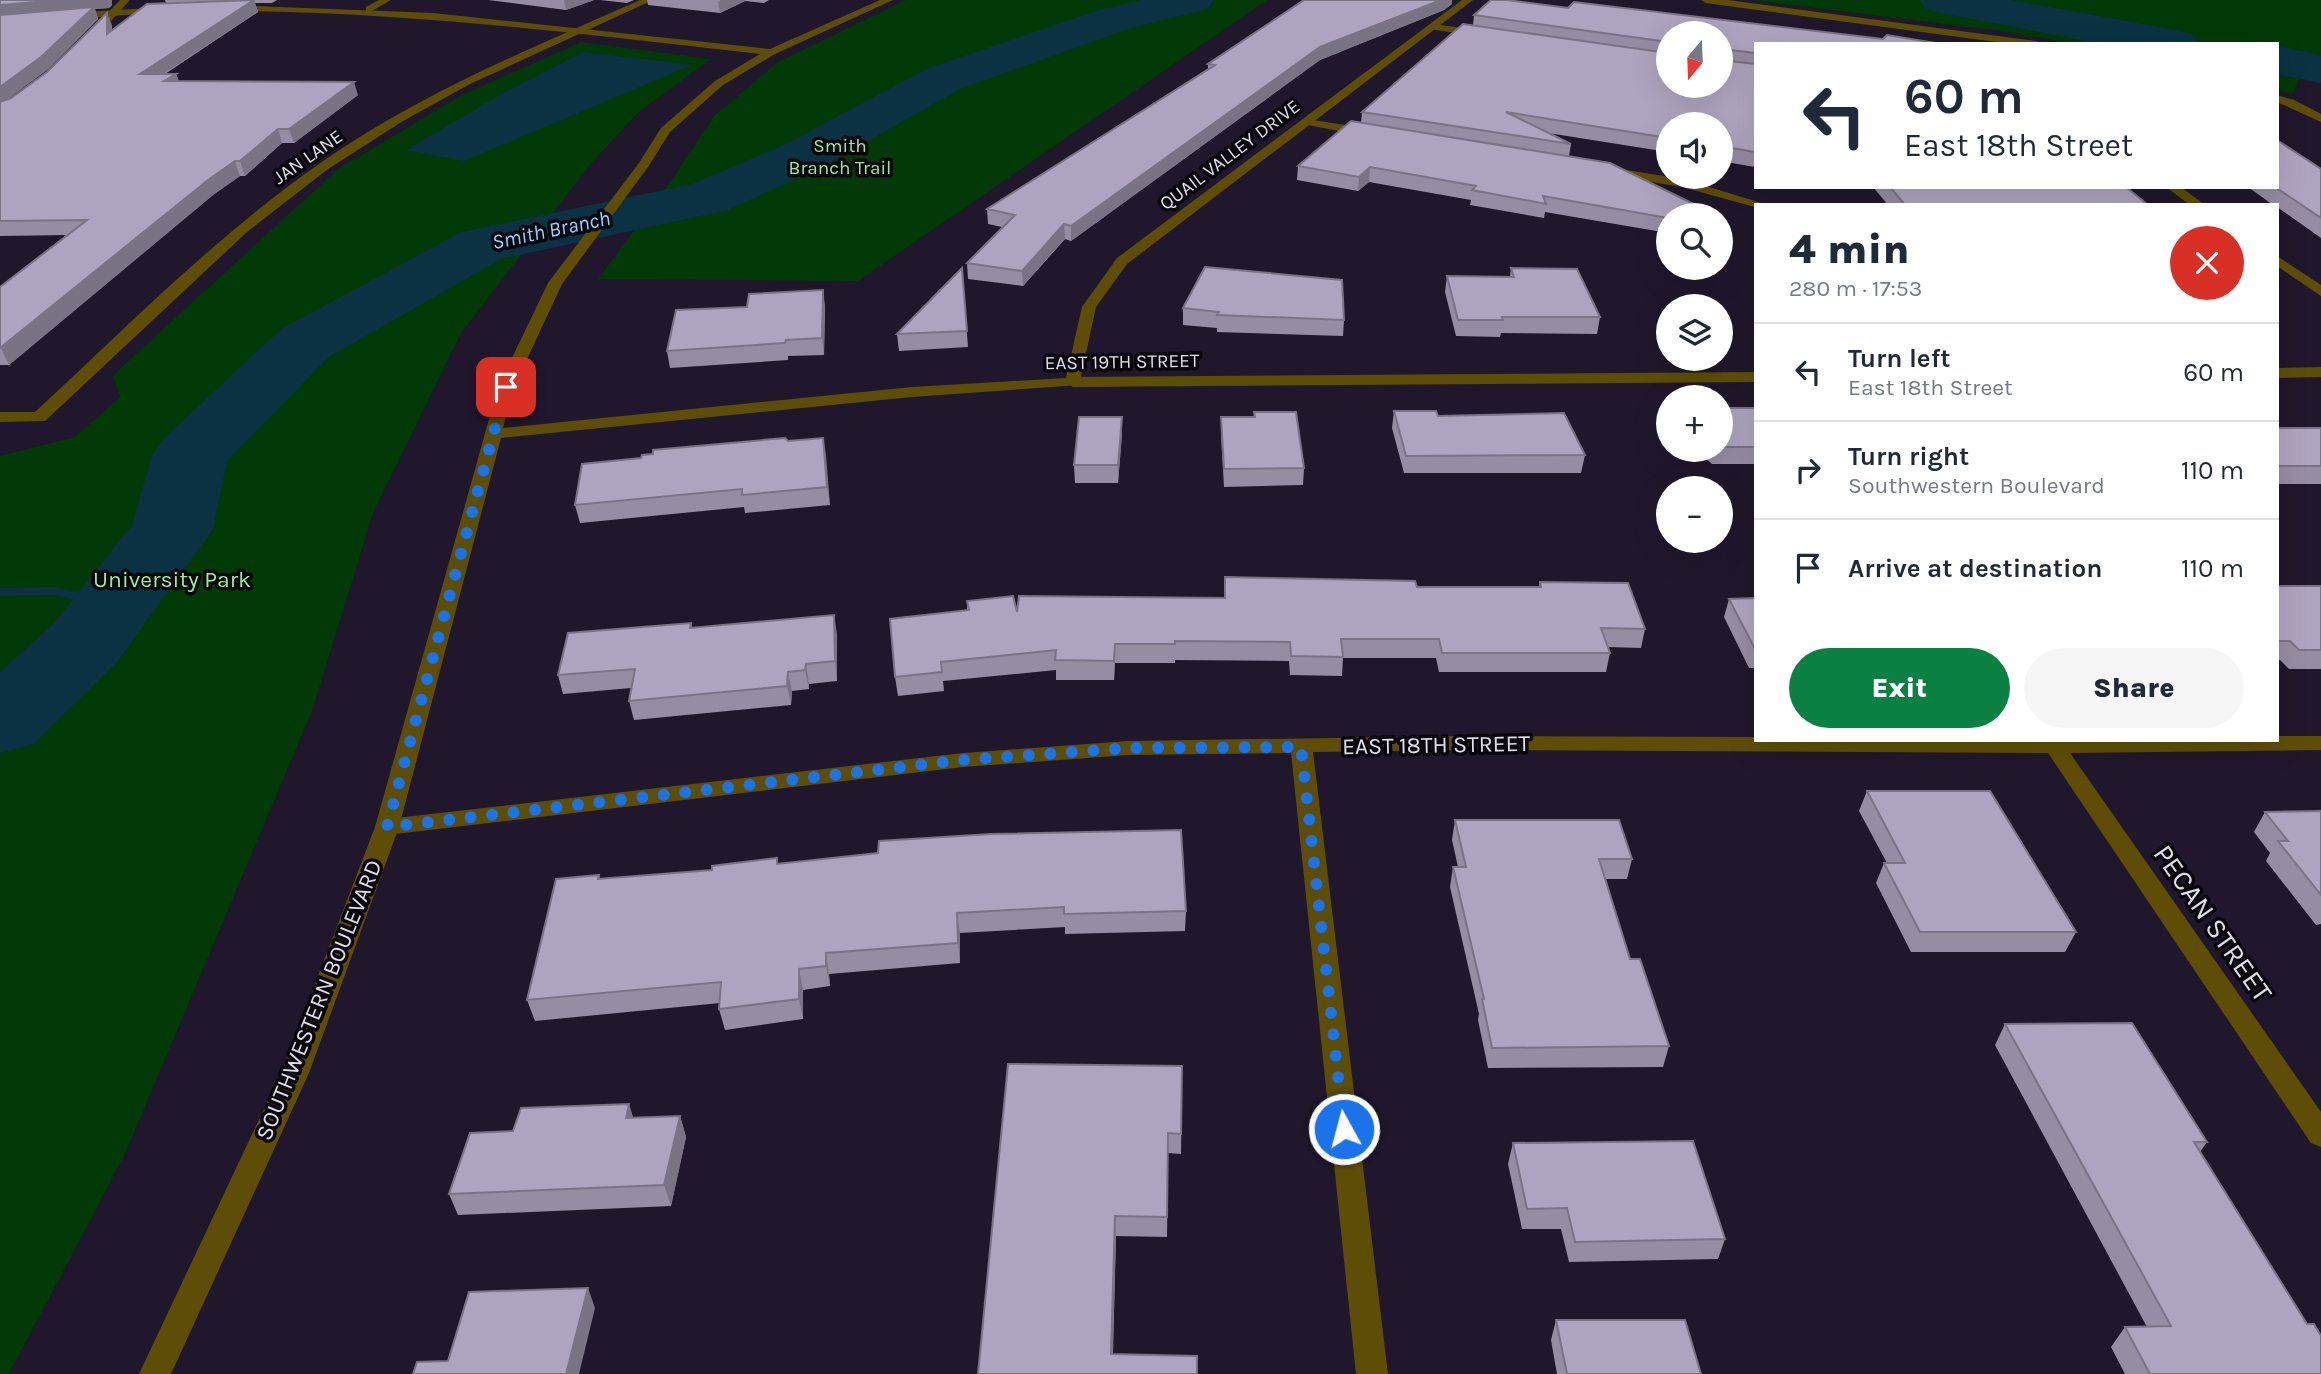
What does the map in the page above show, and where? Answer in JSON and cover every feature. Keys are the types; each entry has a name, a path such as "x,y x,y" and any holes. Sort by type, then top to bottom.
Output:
{"street":[{"path":"86,42 125,0"},
{"path":"369,9 386,0"},
{"name":"JAN LANE","path":"0,417 39,417 243,229 324,166 398,119 466,82 648,0"},
{"name":"SOUTHWESTERN BOULEVARD","path":"155,1374 295,1073 387,827 506,387 555,283 644,164 665,130 719,83 771,52 888,0"},
{"name":"QUAIL VALLEY DRIVE","path":"1073,382 1089,307 1122,261 1468,0"},
{"path":"1706,0 2021,42"},
{"path":"221,8 369,9 445,15 771,52"},
{"path":"57,17 180,10"},
{"path":"1433,27 1499,36"},
{"path":"2279,99 2321,119"},
{"path":"1306,122 1387,135"},
{"path":"1589,168 1683,183 1755,203"},
{"path":"2175,189 2196,203"},
{"path":"2279,261 2321,292"},
{"path":"2279,373 2321,372"},
{"name":"EAST 19TH STREET","path":"492,434 912,392 1073,382 1754,377"},
{"name":"EAST 18TH STREET","path":"387,827 963,760 1128,748 1464,743 2054,746 2321,743"},
{"name":"PECAN STREET","path":"2054,746 2321,1135"},
{"path":"1301,747 1372,1374"}],"green space":[{"name":"Smith Branch Trail","path":"906,0 1267,0 858,281 598,279 668,185 714,116 778,62"},
{"path":"1753,0 2321,0 2321,78 2302,75 2292,94 2279,91 2279,42 2064,42 2001,31"},
{"name":"University Park","path":"581,42 711,59 640,111 592,162 461,333 373,513 312,711 124,1156 9,1374 0,1374 0,456 75,437 120,397 113,375 338,169 462,95"}],"water":[{"path":"583,52 692,65 464,161 406,150 503,93"}],"building":[{"path":"0,0 59,0 0,5"},
{"path":"254,0 140,74 176,74 164,81 354,82 289,129 278,129 240,161 235,161 208,180 0,348 0,287 87,220 0,221 0,102 11,98 47,72 107,13 107,34 147,4"},
{"path":"1304,0 1441,0 1320,47 1071,226 1064,224 1022,271 967,263 1015,215 987,209 1215,65 1208,64"},
{"path":"1491,0 1507,0 1568,8 1574,2 1733,21 1656,21 1656,40 1474,15"},
{"path":"94,7 41,57 0,87 0,15"},
{"path":"1733,21 1883,39 1887,35 1930,42 1754,42 1754,53 1733,50"},
{"path":"1463,24 1656,51 1656,98 1733,98 1733,61 1754,64 1754,152 1733,148 1733,112 1656,112 1656,136 1506,112 1571,144 1362,112"},
{"path":"1351,121 1610,163 1656,186 1656,189 1663,189 1692,203 1656,203 1656,216 1543,196 1546,204 1472,190 1476,186 1370,167 1359,177 1298,166"},
{"path":"2279,141 2321,169 2321,218 2278,189"},
{"path":"1892,189 2128,189 2146,203 1903,203"},
{"path":"1205,267 1342,280 1344,320 1217,315 1219,312 1183,308"},
{"path":"962,268 967,331 897,334"},
{"path":"1511,268 1577,269 1600,317 1458,320 1447,276 1514,277"},
{"path":"823,290 822,338 667,351 676,310 747,307 749,294"},
{"path":"1733,408 1754,408 1754,447 1733,447"},
{"path":"1394,411 1436,411 1438,416 1564,413 1585,455 1406,456"},
{"path":"1254,412 1296,412 1304,468 1224,469 1221,417 1255,417"},
{"path":"1079,417 1122,417 1118,465 1074,465"},
{"path":"2279,428 2321,428 2321,466 2279,466"},
{"path":"785,438 788,441 823,438 827,487 742,495 742,489 575,505 582,464 641,458 642,455 653,454 653,450"},
{"path":"1225,577 1415,581 1417,587 1541,587 1540,582 1628,583 1645,629 1601,628 1610,653 1442,653 1439,639 1341,639 1343,657 1291,656 1290,642 1175,641 1175,644 1115,644 1114,661 1055,660 1056,650 941,662 942,672 895,677 890,619 969,610 967,601 1013,596 1017,612 1019,596 1225,598"},
{"path":"2279,586 2321,586 2321,650 2299,650 2290,641 2279,641"},
{"path":"1754,598 1754,647 1729,599"},
{"path":"834,615 835,661 806,664 805,670 788,672 787,686 629,701 635,669 558,675 568,633 691,623 690,628"},
{"path":"1867,791 1990,791 2076,932 1920,932 1884,863 1905,863"},
{"path":"2321,811 2321,895 2278,841 2288,841 2265,812"},
{"path":"1455,820 1619,820 1632,859 1599,859 1630,959 1640,959 1669,1046 1492,1048 1484,999 1453,867 1466,867"},
{"path":"1181,830 1186,911 1064,914 1064,907 957,913 958,943 826,953 826,966 799,969 799,999 719,1009 721,982 527,1000 556,879 599,875 598,879 712,870 712,866 777,858 777,864 878,853 879,841 991,834"},
{"path":"2132,1023 2207,1142 2194,1142 2307,1324 2314,1324 2321,1336 2321,1374 2150,1374 2125,1327 2171,1326 2005,1024"},
{"path":"1008,1064 1182,1066 1181,1134 1168,1133 1167,1217 1115,1216 1111,1354 1197,1356 1197,1374 978,1374"},
{"path":"629,1104 626,1118 680,1116 664,1185 449,1194 470,1133 513,1131 521,1108"},
{"path":"1693,1141 1725,1239 1575,1242 1567,1208 1527,1209 1513,1143"},
{"path":"588,1288 566,1374 413,1374 417,1362 448,1361 469,1292"},
{"path":"1556,1320 1685,1320 1701,1374 1567,1374"}],"waterway":[{"name":"Smith Branch","path":"0,723 86,642 172,529 190,455 305,343 482,245 708,198 805,155 943,79 1115,19 1193,0"},
{"path":"1941,0 2165,42"},
{"path":"2279,60 2321,69"},
{"path":"0,592 54,591 116,604"}],"route":[{"path":"506,387 387,827 963,760 1128,748 1301,747 1344,1129"}]}
